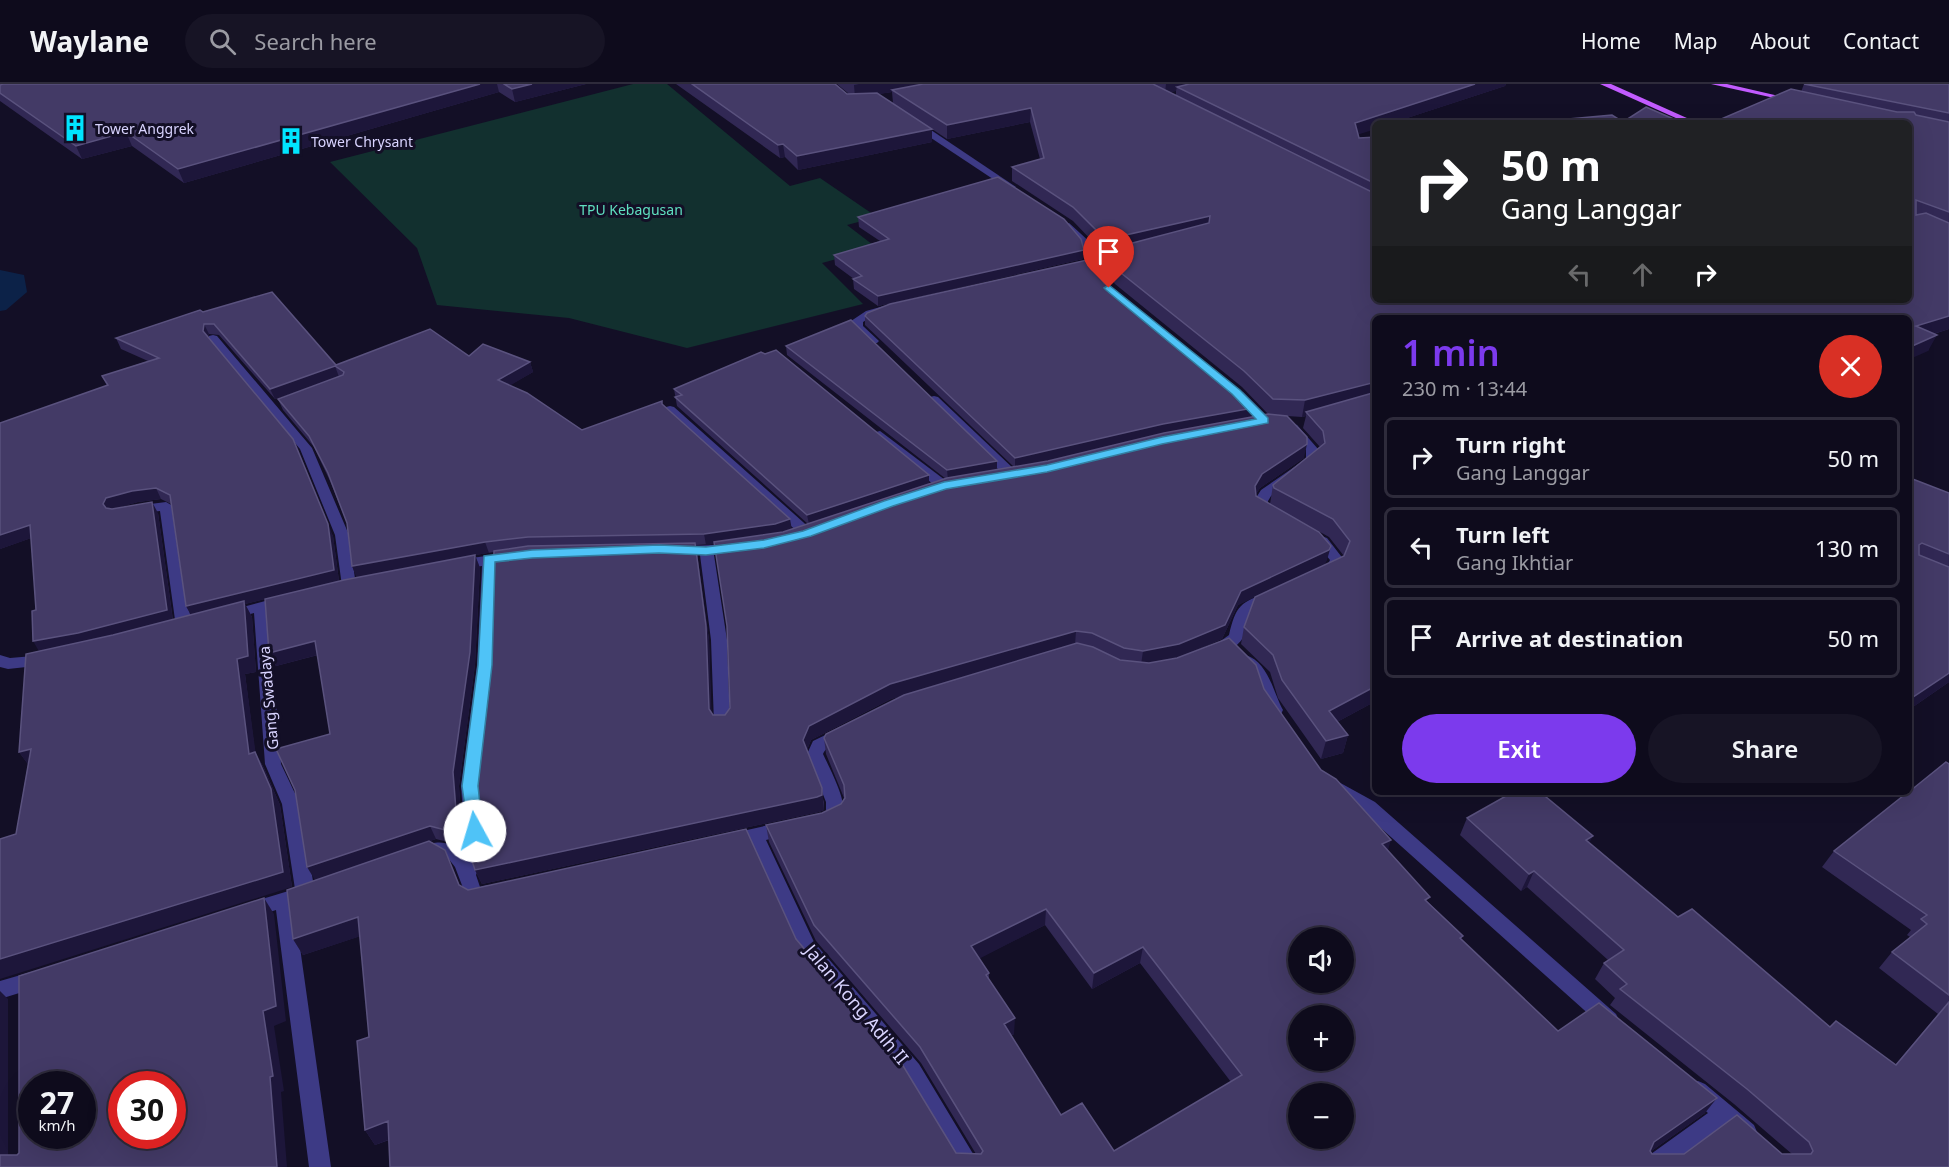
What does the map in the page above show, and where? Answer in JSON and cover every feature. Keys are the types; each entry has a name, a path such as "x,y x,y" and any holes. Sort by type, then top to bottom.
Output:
{"main road":[{"path":"1604,84 1687,120"},
{"path":"1715,84 1806,103"}],"street":[{"path":"910,120 1018,192"},
{"path":"1058,218 1088,246 1091,263 1103,281"},
{"path":"1056,271 1136,251"},
{"path":"884,352 858,327 856,321 870,313 893,307"},
{"path":"213,338 276,405 306,448 323,484 342,535 349,586"},
{"path":"1227,385 1259,422 1296,424 1312,449 1313,460 1266,493 1261,501 1262,508 1287,523"},
{"path":"926,393 1011,475"},
{"path":"670,410 807,533"},
{"path":"869,426 949,485 927,491"},
{"path":"117,514 147,507 166,506 184,626"},
{"path":"788,539 824,527"},
{"path":"1304,532 1322,541 1337,560 1333,569 1313,578"},
{"path":"659,549 706,551 749,546"},
{"path":"706,551 719,640 722,723"},
{"path":"442,568 532,554"},
{"path":"466,875 472,866 475,852 470,786 485,665 489,559"},
{"path":"1200,656 1230,645 1237,637 1240,617 1244,610 1284,592"},
{"path":"217,618 294,599"},
{"name":"Gang Swadaya","path":"261,606 273,764 291,804 310,891 284,901"},
{"path":"1230,645 1262,678 1268,700 1286,725"},
{"path":"0,660 17,663 56,657"},
{"path":"708,845 807,824 835,814 835,802 815,754 819,745 859,725"},
{"path":"1324,780 1369,807 1623,1033"},
{"name":"Jalan Kong Adih II","path":"755,835 807,948 912,1071 970,1167"},
{"path":"415,856 437,848 454,852 462,859 475,896 498,891"},
{"path":"232,916 284,901 295,999 320,1167"},
{"path":"20,1008 10,988 52,975"},
{"path":"1688,1084 1760,1144"},
{"path":"1652,1167 1701,1133 1725,1113"}],"green space":[{"name":"TPU Kebagusan","path":"633,84 667,84 790,186 820,178 877,217 847,225 877,248 822,263 863,304 687,348 569,318 437,305 417,248 330,162"}],"water":[{"path":"0,270 24,275 27,292 6,310 0,311"}],"building":[{"path":"480,84 178,169 126,132 76,146 0,93 0,85"},
{"path":"504,84 532,84 512,89"},
{"path":"692,84 835,84 847,94 877,93 932,129 797,156 783,144 778,145"},
{"path":"923,84 1153,84 1372,192 1372,303 1912,303 1912,120 1719,120 1791,89 1897,112 1914,112 1916,115 1949,122 1949,212 1916,200 1916,215 1926,213 1949,223 1949,316 1916,326 1937,335 1912,346 1912,315 1372,315 1372,383 1305,400 1273,399 1244,371 1116,269 1102,251 1209,223 1210,216 1099,241 1096,230 1073,207 1012,167 1044,158 1031,108 947,125 892,90"},
{"path":"1189,84 1475,84 1355,123 1359,138 1372,137 1372,182 1177,87"},
{"path":"1804,84 1949,84 1949,113"},
{"path":"1646,107 1676,120 1626,120"},
{"path":"1612,115 1620,120 1557,120"},
{"path":"998,177 1064,219 1081,239 1084,250 878,296 853,279 862,276 834,255 889,239 858,217"},
{"path":"1087,260 1104,283 1232,387 1253,408 1163,424 1015,458 865,316 867,313 890,304"},
{"path":"272,292 336,365 430,329 469,356 483,344 530,362 498,380 527,393 582,430 662,401 662,404 790,519 775,524 704,534 528,537 485,542 352,566 347,523 328,473 309,436 278,399 343,375 344,372 335,366 270,389 214,324 204,324 203,331 293,439 328,524 334,570 186,606 170,495 156,488 132,491 106,498 103,504 106,508 112,509 152,502 167,610 78,633 33,641 32,611 36,610 30,525 0,535 0,423 108,385 102,376 159,358 116,338 200,310 203,312"},
{"path":"851,320 997,461 947,470 786,346"},
{"path":"776,350 929,475 807,515 675,397 682,395 674,389 761,352 765,354"},
{"path":"1372,393 1372,688 1329,711 1348,735 1326,741 1282,680 1273,655 1244,627 1255,597 1344,556 1350,541 1333,519 1274,488 1273,485 1325,443 1323,431 1306,412"},
{"path":"1268,414 1287,416 1307,437 1307,444 1262,474 1255,486 1256,496 1319,532 1331,546 1329,550 1241,591 1225,625 1179,644 1143,651 1124,648 1092,633 1076,631 890,684 809,726 803,740 822,788 822,795 475,870 472,861 480,837 476,772 490,651 494,551 528,546 695,543 706,626 709,709 713,715 725,715 730,708 727,626 714,542 783,532 947,478 1048,461 1164,433"},
{"path":"1912,479 1949,493 1949,554 1922,543 1919,545 1919,555 1949,567 1949,673 1912,698"},
{"path":"475,555 470,652 453,772 458,836 430,826 307,867 295,790 276,749 330,734 315,641 269,653 265,599 344,580"},
{"path":"244,601 248,656 237,659 249,754 255,752 271,789 283,872 0,959 0,839 16,834 31,749 19,752 26,654 113,635"},
{"path":"1229,638 1256,665 1264,689 1321,770 1336,779 1391,840 1382,844 1430,897 1425,900 1463,936 1460,938 1558,1031 1599,1003 1717,1098 1654,1142 1650,1151 1652,1154 1684,1154 1737,1115 1782,1154 1811,1154 1813,1151 1809,1142 1747,1089 1620,989 1627,984 1604,963 1624,950 1534,871 1529,874 1467,818 1508,795 1544,795 1593,836 1586,840 1678,917 1692,909 1830,1027 1836,1021 1896,1065 1949,1002 1949,1167 390,1167 388,1121 365,1130 357,1041 369,1037 358,917 293,939 287,890 429,841 445,850 459,885 468,890 746,829 796,939 902,1064 956,1153 981,1154 983,1151 920,1047 814,925 766,825 822,813 841,804 845,798 844,785 824,738 826,734 904,695 1077,643 1093,647 1120,660 1149,663 1177,658","holes":["1046,909 1094,973 1143,947 1242,1075 1114,1151 1082,1103 1061,1115 1004,1024 1015,1018 986,975 989,973 971,946"]},
{"path":"1946,762 1949,764 1949,995 1892,952 1927,924 1921,919 1927,915 1834,851 1904,795 1912,795 1912,789"},
{"path":"264,898 276,1006 263,1011 273,1076 270,1077 277,1167 0,1167 0,1155 17,1155 19,1149 96,1149 96,1071 19,1071 19,976"}],"place":[{"name":"Tower Anggrek","path":"75,128"},
{"name":"Tower Chrysant","path":"291,141"}],"route":[{"path":"475,831 470,786 485,665 489,559 532,554 659,549 706,551 764,544 807,533 888,503 944,486 1047,468 1162,440 1264,421 1236,392 1109,288"}]}
